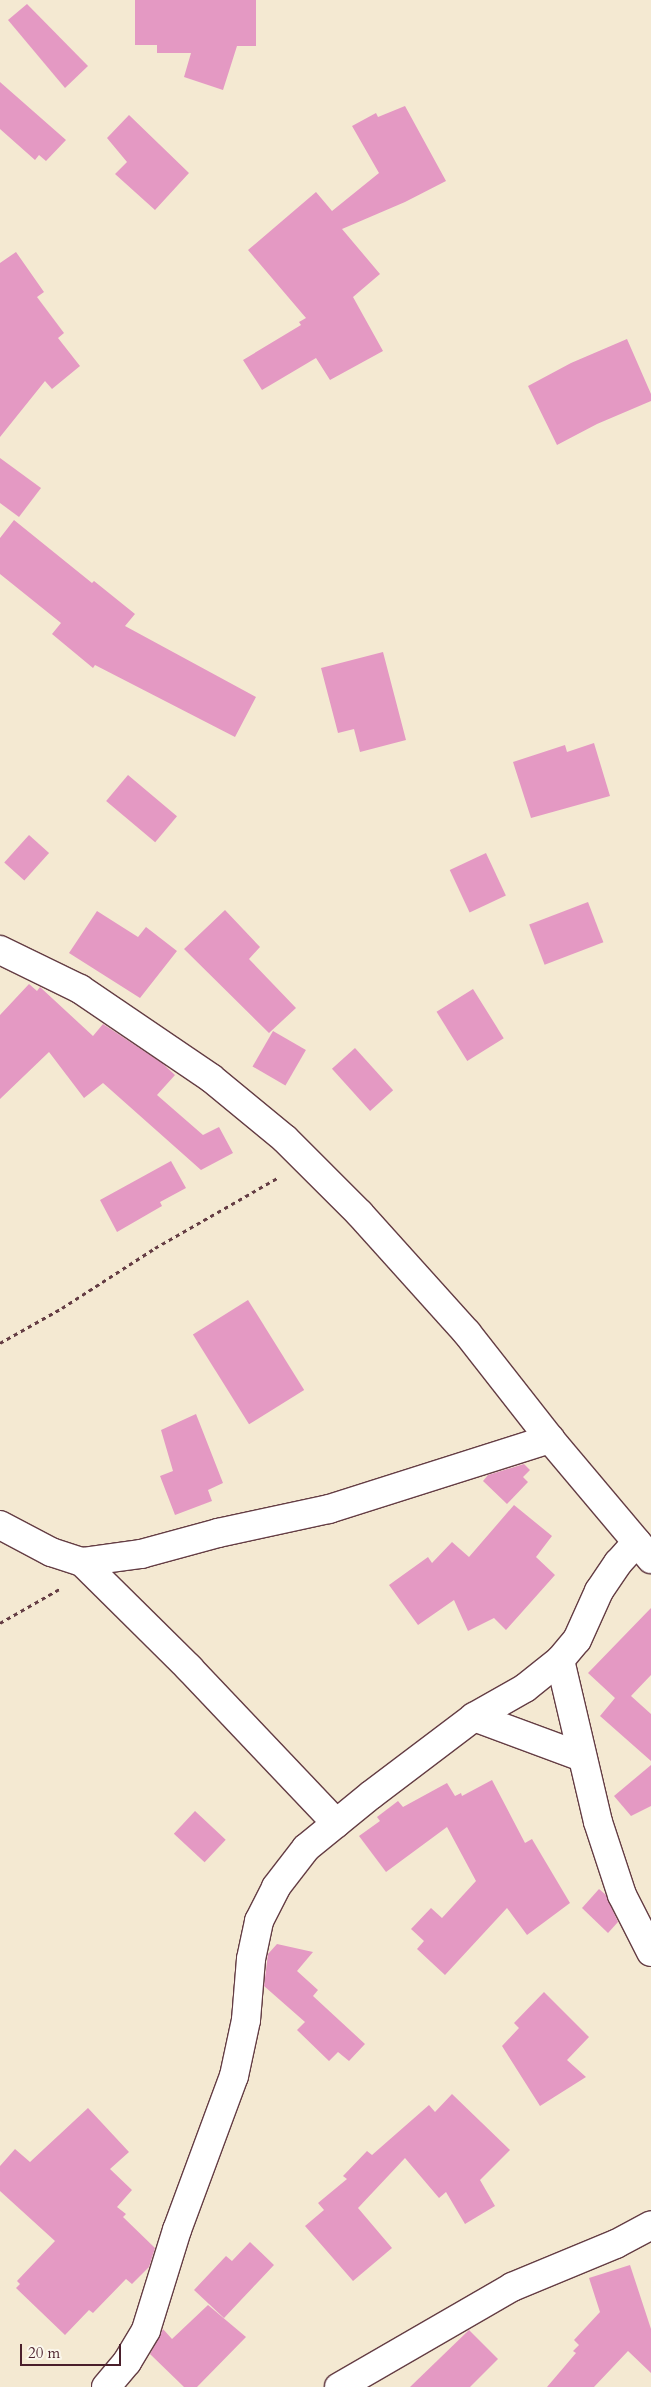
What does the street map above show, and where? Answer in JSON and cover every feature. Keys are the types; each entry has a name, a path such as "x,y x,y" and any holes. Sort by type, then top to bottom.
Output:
{"street":[{"path":"0,950 80,989 211,1078 285,1139 360,1214 467,1332 550,1439 644,1550 618,1563 599,1591 577,1640 560,1660 525,1688 474,1717 336,1823 306,1848 276,1887 259,1921 251,1959 246,2020 234,2076 177,2230 146,2330 127,2362 106,2387"},
{"path":"0,1526 51,1552 82,1562 141,1554 218,1534 329,1509 550,1439"},
{"path":"82,1562 189,1668 336,1823"},
{"path":"560,1660 598,1822 622,1895 651,1952"},
{"path":"474,1717 582,1758"},
{"path":"339,2387 512,2287 616,2244 651,2225"}],"path":[{"path":"0,1343 62,1308 155,1248 307,1161"},
{"path":"0,1623 60,1588 82,1562"}],"building":[{"path":"135,0 256,0 256,46 237,46 223,90 184,77 191,53 157,53 157,45 135,45"},
{"path":"27,4 88,66 65,88 8,20"},
{"path":"0,82 66,140 46,161 39,155 35,160 0,129"},
{"path":"405,106 446,181 405,202 342,229 380,274 353,297 383,351 330,380 316,358 262,390 243,360 301,325 299,322 306,318 248,250 316,192 332,211 379,173 352,126 376,113 378,117"},
{"path":"129,115 189,173 155,210 115,174 127,162 107,138"},
{"path":"16,252 44,292 37,297 64,333 58,338 80,366 52,389 45,381 0,437 0,263"},
{"path":"627,339 651,394 651,401 597,424 557,445 528,386 571,363"},
{"path":"0,458 41,488 19,517 0,503"},
{"path":"14,520 92,583 94,581 135,614 125,626 256,697 235,737 95,665 93,668 52,634 61,623 0,574 0,538"},
{"path":"383,652 406,740 360,752 354,729 338,733 321,668"},
{"path":"594,743 610,796 531,818 513,762 565,745 567,752"},
{"path":"128,775 177,816 155,842 106,801"},
{"path":"29,835 49,853 24,881 4,862"},
{"path":"486,853 506,896 470,913 450,870"},
{"path":"588,902 603,942 545,965 529,925"},
{"path":"225,910 260,947 249,959 296,1008 269,1033 184,949"},
{"path":"97,911 138,937 146,927 177,951 140,998 69,953"},
{"path":"29,984 37,991 40,987 93,1036 103,1024 162,1063 175,1075 157,1095 203,1135 219,1127 233,1153 201,1170 103,1083 84,1098 49,1052 0,1099 0,1015"},
{"path":"473,989 504,1038 467,1061 437,1012"},
{"path":"273,1031 306,1050 285,1086 252,1067"},
{"path":"355,1048 393,1090 370,1111 332,1069"},
{"path":"171,1161 186,1188 160,1202 162,1206 117,1232 100,1200"},
{"path":"248,1300 304,1390 249,1424 193,1334"},
{"path":"196,1414 223,1483 208,1490 212,1501 175,1515 160,1476 173,1471 161,1430"},
{"path":"524,1464 530,1470 523,1477 528,1482 507,1504 483,1481 488,1475"},
{"path":"514,1505 552,1536 536,1557 555,1575 506,1630 494,1618 468,1631 454,1600 418,1625 389,1585 428,1557 432,1563 452,1542 469,1557"},
{"path":"651,1608 651,1675 631,1696 651,1714 651,1761 600,1716 615,1698 588,1673"},
{"path":"651,1765 651,1806 631,1816 614,1796"},
{"path":"492,1780 525,1843 532,1839 570,1903 527,1935 507,1908 445,1975 417,1949 424,1941 411,1929 431,1908 442,1918 476,1881 447,1827 386,1872 359,1836 380,1821 377,1817 398,1801 403,1807 447,1783 455,1796 461,1793 462,1796"},
{"path":"195,1811 226,1840 205,1862 174,1834"},
{"path":"599,1889 606,1895 618,1922 608,1933 582,1908"},
{"path":"277,1944 313,1952 297,1971 318,1990 313,1996 365,2044 349,2061 338,2052 329,2061 297,2030 305,2022 264,1986 268,1954"},
{"path":"544,1992 589,2037 567,2060 586,2077 540,2106 502,2046 519,2028 514,2023"},
{"path":"452,2094 510,2150 480,2180 495,2206 465,2224 446,2192 439,2198 405,2158 358,2208 392,2248 353,2281 305,2226 324,2210 318,2203 347,2179 343,2176 367,2151 372,2155 429,2105 435,2112"},
{"path":"88,2108 129,2152 110,2169 132,2190 117,2207 126,2214 123,2217 155,2248 149,2267 132,2284 126,2279 93,2313 89,2310 65,2335 16,2288 20,2284 17,2281 55,2241 0,2191 0,2166 15,2149 30,2162"},
{"path":"250,2242 274,2265 224,2318 194,2290 226,2256 232,2261"},
{"path":"630,2265 651,2329 651,2373 628,2351 594,2387 547,2387 576,2353 573,2351 579,2345 574,2340 600,2312 589,2278"},
{"path":"208,2305 246,2337 197,2387 184,2387 150,2354 163,2329 172,2339"},
{"path":"469,2330 498,2359 470,2387 410,2387"}]}
